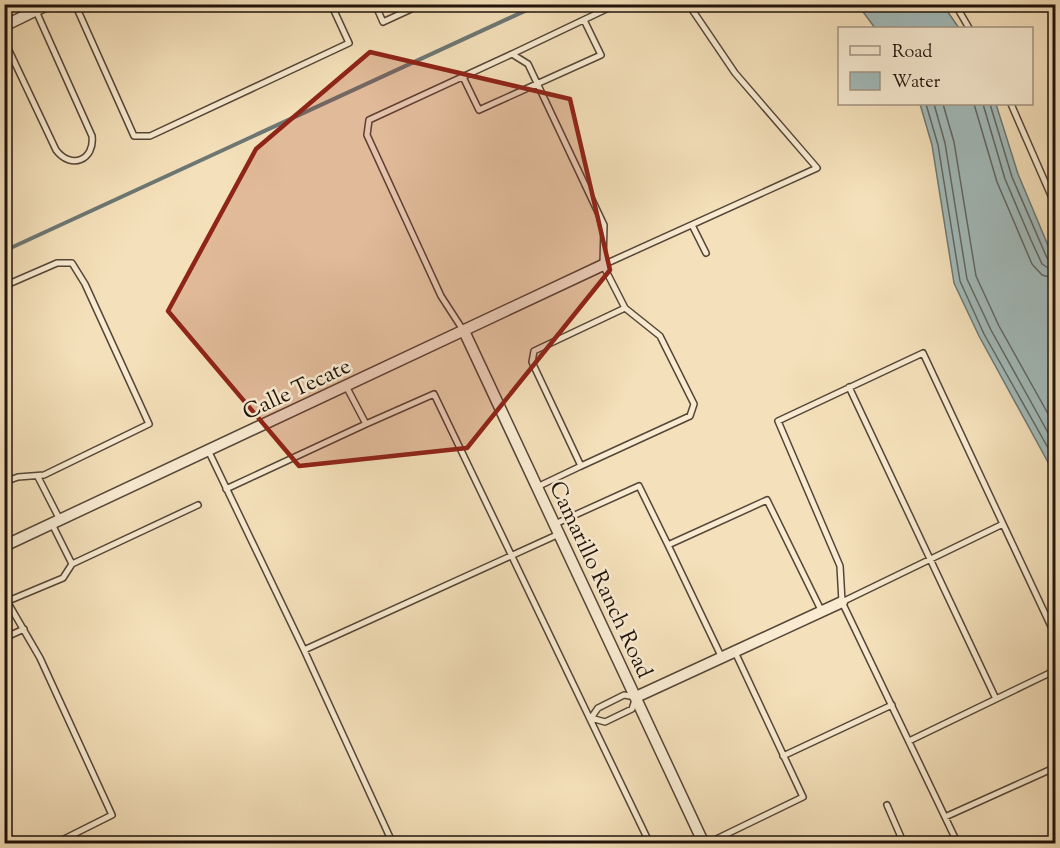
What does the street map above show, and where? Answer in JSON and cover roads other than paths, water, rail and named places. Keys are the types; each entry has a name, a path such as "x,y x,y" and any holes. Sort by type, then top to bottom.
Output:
{"street":[{"path":"4,26 49,4"},
{"name":"Calle Tecate","path":"4,546 603,265"},
{"name":"Camarillo Ranch Road","path":"464,331 705,843"},
{"path":"636,697 842,602"}],"lane":[{"path":"75,4 134,136 150,136 349,43 331,4"},
{"path":"375,4 383,22 422,4"},
{"path":"464,331 441,297 367,135 369,120 617,4"},
{"path":"603,265 817,168 735,72 691,8 683,4"},
{"path":"955,4 968,27"},
{"path":"4,40 56,150 62,158 71,162 80,160 89,153 93,144 92,136 36,11"},
{"path":"463,76 479,110 601,55 584,20"},
{"path":"512,54 528,64 604,225 603,265 625,308 660,336 694,404 690,416 537,487"},
{"path":"1011,105 1056,207"},
{"path":"692,225 706,253"},
{"path":"4,286 57,263 72,263 85,284 149,424 38,477 18,477 4,483"},
{"path":"581,466 532,362 534,351 625,308"},
{"path":"960,843 956,840 842,602 840,566 778,421 924,353 1056,637"},
{"path":"346,386 366,424"},
{"path":"849,387 996,699"},
{"path":"226,489 434,394 650,843"},
{"path":"208,450 393,843"},
{"path":"38,477 72,564"},
{"path":"304,650 513,555 639,486 722,658"},
{"path":"668,545 767,500 822,612"},
{"path":"54,843 112,816 40,658 6,599 63,578 72,564 198,505"},
{"path":"842,602 1003,524"},
{"path":"4,638 24,629"},
{"path":"705,843 803,797 735,652"},
{"path":"909,741 1056,670"},
{"path":"624,695 636,697 632,709 605,722 591,718 598,708 624,695"},
{"path":"783,756 892,705"},
{"path":"945,817 1056,767"},
{"path":"886,805 904,843"}],"water":[{"path":"858,5 943,5 958,27 874,27"},
{"path":"920,105 996,105 1018,174 1055,262 1055,475 979,336 954,283 932,145"}],"waterway":[{"path":"4,251 540,4"}]}
